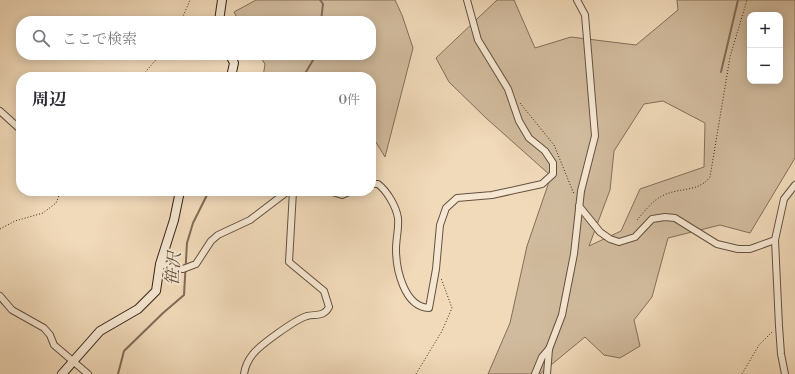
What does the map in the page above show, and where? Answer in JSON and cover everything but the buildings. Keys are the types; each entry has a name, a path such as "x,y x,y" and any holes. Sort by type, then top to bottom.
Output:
{"street":[{"path":"220,16 222,0"},
{"path":"376,184 382,187 395,208 398,218 396,250 400,277 412,299 422,308 430,308 442,215 446,208 457,198 492,195 542,184 553,174 553,163 545,151 529,138 519,121 508,89 478,40 467,0"},
{"path":"547,374 549,349 562,314 574,254 581,191 595,136 585,15 577,0"},
{"path":"231,72 234,63 232,60"},
{"path":"0,111 16,125"},
{"path":"785,374 781,354 775,240 784,199 795,185"},
{"path":"62,374 100,331 138,309 156,291 160,264 174,220 179,196"},
{"path":"160,264 183,269 196,264 211,241 218,235 250,220 281,196"},
{"path":"244,374 253,354 262,346 298,321 307,316 326,312 329,307 324,292 289,262 293,196"},
{"path":"579,206 600,232 610,239 619,242 636,237 652,219 665,217 675,218 717,244 738,249 750,249 775,240"},
{"path":"0,296 12,310 44,328 50,335 54,345 88,374"},
{"path":"535,374 542,357 549,349"}],"path":[{"path":"183,16 190,0"},
{"path":"637,220 660,196 671,192 691,189 706,182 710,177 730,57 747,0"},
{"path":"145,72 156,60"},
{"path":"517,100 554,145 579,206"},
{"path":"0,229 15,221 43,213 56,203 59,196"},
{"path":"416,374 442,331 452,308 446,287 436,269"},
{"path":"742,374 759,345 779,326"}],"shaded area":[{"path":"256,0 395,0 402,15 413,48 385,157 376,142 376,72 264,72 265,64 262,60 376,60 376,16 236,16 234,12"},
{"path":"497,0 514,0 535,48 571,37 636,45 678,10 677,0 795,0 795,158 750,233 720,225 668,238 652,297 634,320 640,346 620,358 604,355 585,337 540,374 488,374 510,323 527,246 551,176 486,118 449,82 436,58","holes":["663,101 705,123 704,167 640,189 621,231 589,246 610,190 614,151 644,104"]}],"waterway":[{"path":"320,0 323,4 322,16"},
{"path":"721,72 738,0"},
{"path":"306,72 313,60"},
{"name":"笹沢","path":"118,374 124,351 184,295 187,243 193,223 206,196"}]}
